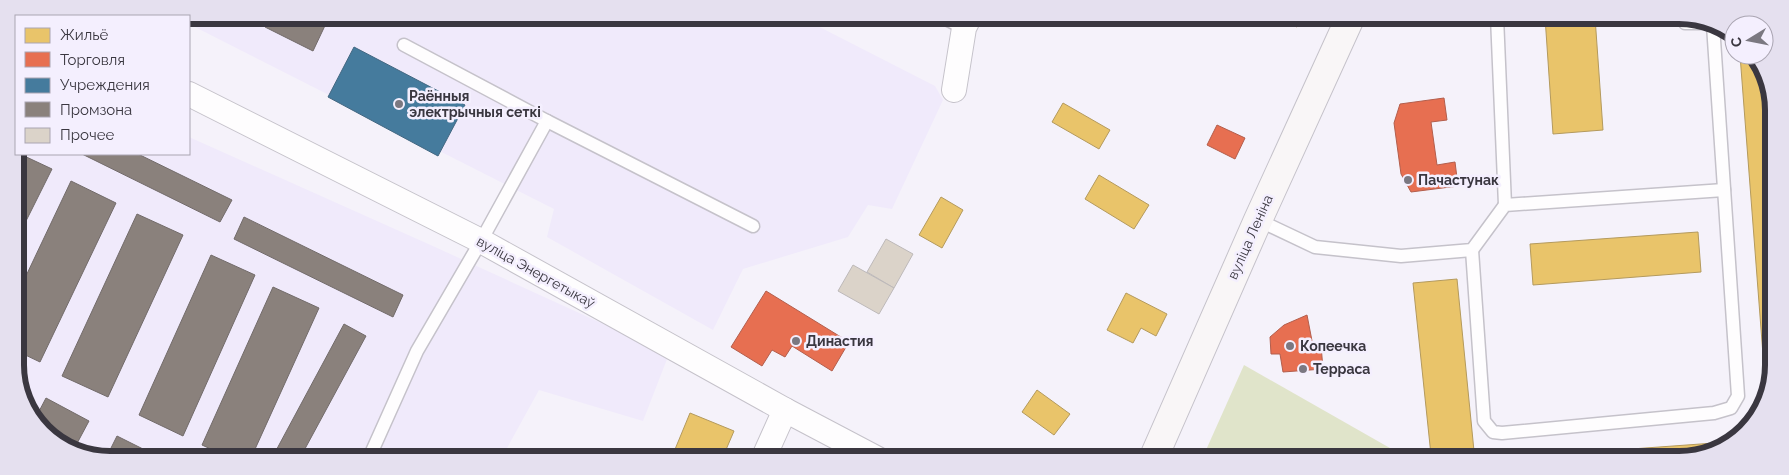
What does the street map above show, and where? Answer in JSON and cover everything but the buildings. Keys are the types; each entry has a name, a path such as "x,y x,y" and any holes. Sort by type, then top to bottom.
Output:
{"main road":[{"name":"вуліца Леніна","path":"1157,451 1346,24"}],"street":[{"path":"954,90 967,24"},
{"name":"вуліца Энергетыкаў","path":"190,95 481,242 863,451"},
{"path":"767,451 785,410"}],"lane":[{"path":"1497,24 1505,205 1472,250 1484,420 1493,432 1502,433 1714,413 1732,408 1738,396 1714,31"},
{"path":"404,44 547,121 753,226"},
{"path":"372,451 417,351 481,242 547,121"},
{"path":"1505,205 1724,190"},
{"path":"1258,220 1315,247 1401,256 1472,250"}],"shaded area":[{"path":"190,24 814,24 935,86 943,100 892,209 868,205 848,237 743,269 713,330 547,237 554,209"},
{"path":"190,137 669,354 643,421 539,390 505,451 109,451 93,450 66,440 41,418 30,398 25,382 24,155 190,155"}],"green space":[{"path":"1244,365 1395,451 1206,451"}],"place":[{"name":"Раённыя электрычныя сеткі","path":"399,104"},
{"name":"Пачастунак","path":"1408,180"},
{"name":"Династия","path":"796,341"},
{"name":"Копеечка","path":"1290,346"},
{"name":"Терраса","path":"1303,369"}]}
